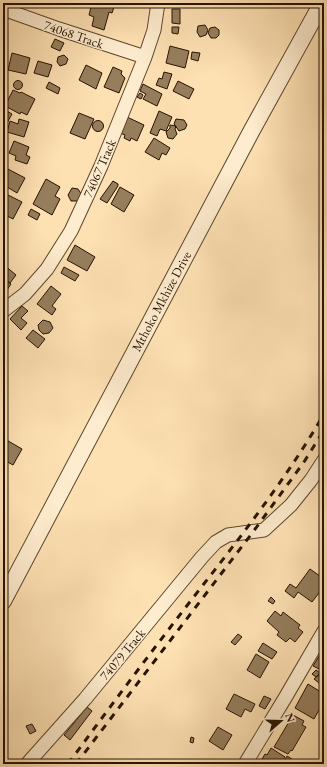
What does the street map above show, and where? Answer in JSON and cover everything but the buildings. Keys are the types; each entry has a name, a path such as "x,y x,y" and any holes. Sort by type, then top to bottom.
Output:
{"street":[{"name":"74067 Track","path":"3,311 25,294 47,269 71,231 101,166 145,58 154,30 158,3"},
{"name":"Mthoko Mkhize Drive","path":"3,601 249,137 322,3"},
{"name":"74068 Track","path":"3,9 59,30 145,58"},
{"name":"74079 Track","path":"27,764 85,699 216,542 228,535 264,530 291,505 311,480 324,460"},
{"path":"245,764 324,632"}],"railway":[{"path":"68,764 235,544 296,458 324,414"},
{"path":"76,764 253,532 304,462 324,430"}]}
